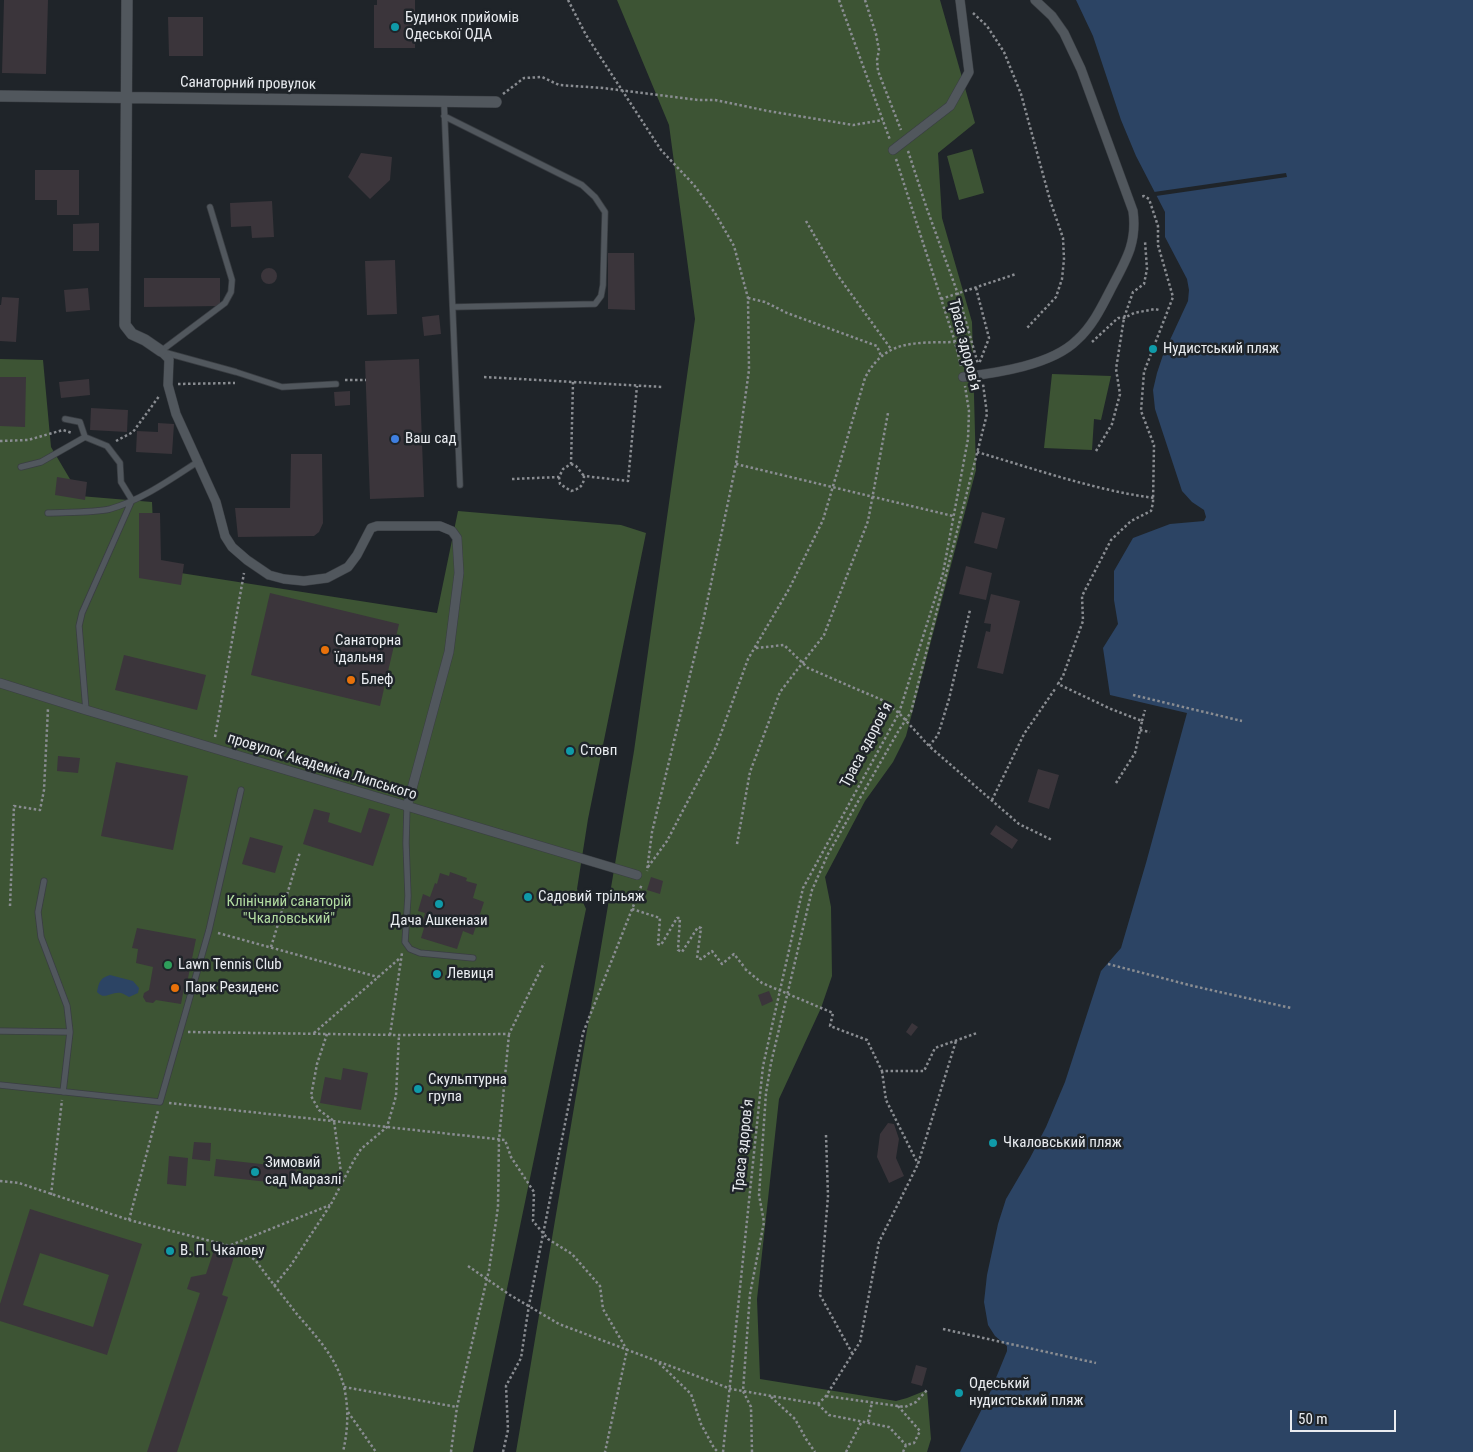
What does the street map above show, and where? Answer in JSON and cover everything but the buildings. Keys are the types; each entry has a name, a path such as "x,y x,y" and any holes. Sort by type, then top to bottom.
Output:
{"street":[{"path":"127,0 128,97 125,325 132,334 145,340 169,359 168,385 176,414 216,502 225,536 232,547 269,575 304,581 327,578 348,567 357,555 371,528 377,526 440,526 452,531 457,538 460,573 449,652 408,807"},
{"path":"893,150 950,106 969,72 960,0"},
{"path":"963,377 1014,370 1063,351 1077,340 1095,318 1127,260 1133,242 1133,211 1081,69 1064,33 1052,16 1035,0"},
{"name":"Санаторний провулок","path":"0,96 496,102"},
{"name":"провулок Академіка Липського","path":"0,683 642,878"}],"lane":[{"path":"444,102 460,485"},
{"path":"444,116 582,185 595,197 605,212 603,285 601,296 595,304 452,307"},
{"path":"161,352 225,303 231,292 232,280 210,207"},
{"path":"161,352 236,372 282,387 337,382"},
{"path":"65,419 80,422 85,437 107,446 120,463 121,482 132,500"},
{"path":"21,467 41,462 85,437"},
{"path":"48,513 108,509 132,500 165,483 198,461"},
{"path":"86,710 80,626 82,613 132,500"},
{"path":"0,1085 160,1102 209,930 241,790"},
{"path":"408,807 406,843 408,896 404,942 410,949 420,953 473,958"},
{"path":"44,881 38,912 41,937 67,1006 70,1032 63,1092"},
{"path":"0,1031 70,1032"}],"path":[{"path":"568,0 586,35 661,150 694,185 715,213 734,246 748,298 748,370 736,464 704,617 652,832 648,868 642,878"},
{"name":"Траса здоров’я","path":"723,1452 763,1066 803,888 899,714 943,573 968,439 969,411 955,342 883,120 839,0"},
{"path":"752,1452 751,1407 743,1391 750,1294 764,1222 759,1195 766,1093 787,993 812,890 828,854 911,712 987,414 982,375 958,294 927,210 905,141 878,71 877,60 879,50 865,0"},
{"path":"960,0 987,26 1004,52 1020,94 1050,200 1063,238 1062,280 1056,297 1027,328"},
{"path":"496,102 508,89 524,78 542,77 559,84 698,100 715,100 853,125 883,120"},
{"path":"1129,200 1144,196 1149,199 1158,226 1158,245 1173,297 1144,372 1140,411 1154,445 1154,498 1151,511 1131,521 1111,540 1082,596 1083,621 1063,676 1058,684 1111,709 1142,721"},
{"path":"806,220 836,273 891,349"},
{"path":"1096,451 1112,424 1120,394 1116,369 1124,318 1133,292 1144,284 1147,268 1144,227 1134,223"},
{"path":"942,299 1016,274"},
{"path":"976,288 989,338 978,365"},
{"path":"748,298 765,302 788,313 877,346 880,356"},
{"path":"1089,344 1118,318 1124,318 1134,313 1158,310"},
{"path":"503,1452 508,1430 506,1386 521,1358 529,1305 583,1033 632,910 642,878 667,841 716,746 748,659 789,589 823,520 865,378 872,365 880,356 891,349 910,344 955,342"},
{"path":"484,377 663,387"},
{"path":"337,382 366,380"},
{"path":"571,464 573,382"},
{"path":"107,446 133,432 168,385 240,383"},
{"path":"584,476 628,481 637,386"},
{"path":"737,844 750,772 780,692 824,635 868,521 888,413"},
{"path":"0,441 28,440 63,430 85,437"},
{"path":"977,452 1089,484 1132,495 1154,498"},
{"path":"571,464 576,466 584,476 584,483 578,490 571,491 560,484 559,476 564,468 571,464"},
{"path":"736,464 954,516"},
{"path":"512,478 559,476"},
{"path":"213,748 247,560"},
{"path":"929,746 938,735 949,699 970,610"},
{"path":"755,648 784,645 808,668 882,700 899,714 929,746 1019,824 1052,840"},
{"path":"992,800 1024,734 1054,689"},
{"path":"1133,695 1242,721"},
{"path":"10,906 14,806 40,810 44,790 48,699"},
{"path":"1116,783 1134,753 1145,710"},
{"path":"1140,730 1150,732"},
{"path":"270,947 300,852"},
{"path":"632,910 660,918 658,944 661,945 677,918 680,918 678,950 682,952 698,927 701,928 698,958 701,959 712,950 722,964 734,954 745,968 762,983 832,1013 830,1026 867,1040 882,1071 886,1100 918,1164"},
{"path":"209,930 378,977"},
{"path":"390,1035 402,950"},
{"path":"313,1034 402,957"},
{"path":"451,1452 457,1407 486,1279 498,1207 499,1140 508,1034 544,963"},
{"path":"1108,964 1193,986 1291,1008"},
{"path":"179,1032 390,1035 508,1034"},
{"path":"882,1071 924,1071 935,1048 977,1033"},
{"path":"327,1034 316,1064 311,1096 319,1110 334,1122 342,1181"},
{"path":"274,1286 291,1265 331,1204 361,1149 388,1127 396,1096 399,1035"},
{"path":"818,1404 826,1396 860,1342 879,1242 918,1164 956,1041"},
{"path":"51,1195 63,1092"},
{"path":"129,1220 160,1102 505,1140 511,1157 534,1192 533,1221 548,1239 572,1254 600,1286 603,1309 628,1350 605,1452"},
{"path":"826,1135 828,1196 820,1295 852,1353"},
{"path":"0,1182 19,1183 129,1220 230,1246 246,1253 256,1261 328,1352 338,1370 344,1387 347,1411 347,1433 343,1452"},
{"path":"230,1246 331,1204"},
{"path":"468,1266 559,1324 731,1389 818,1404 829,1415 889,1427 906,1445"},
{"path":"943,1328 1096,1363"},
{"path":"658,1362 691,1394 701,1424 718,1452"},
{"path":"344,1387 457,1407"},
{"path":"826,1396 905,1407 916,1402 927,1390"},
{"path":"770,1397 796,1419 815,1452"},
{"path":"868,1422 872,1402"},
{"path":"897,1405 920,1431 914,1443 906,1445"},
{"path":"347,1411 376,1452"},
{"path":"846,1452 862,1421"},
{"path":"903,1452 906,1445"}],"green space":[{"path":"617,0 940,0 975,123 938,153 942,218 972,322 976,470 906,736 893,762 865,801 825,877 831,907 832,976 821,1008 779,1099 757,1299 760,1379 896,1401 927,1390 931,1439 927,1452 516,1452 634,751 695,319 669,125"},
{"path":"972,149 984,193 959,200 947,156"},
{"name":"Клінічний санаторій \"Чкаловський\"","path":"0,359 43,360 51,447 80,496 152,502 155,569 437,613 458,511 621,525 646,533 588,819 577,889 586,909 473,1452 0,1452"},
{"path":"1052,374 1111,376 1101,420 1094,419 1092,450 1044,448"}],"water":[{"path":"1076,0 1473,0 1473,1452 960,1452 989,1395 1007,1351 1007,1346 995,1336 988,1325 984,1302 987,1275 998,1224 1006,1199 1046,1127 1065,1082 1101,971 1121,948 1187,713 1110,695 1103,648 1118,624 1114,600 1114,571 1133,538 1170,524 1204,521 1206,517 1204,510 1192,502 1182,491 1155,409 1153,390 1163,355 1188,301 1187,279 1165,237 1165,212 1136,156 1121,120 1093,36"},
{"path":"110,975 133,981 139,988 138,993 129,997 121,993 100,995 97,992 99,983"}],"pier":[{"path":"1286,173 1287,177 1156,196 1154,192"}],"place":[{"name":"Будинок прийомів Одеської ОДА","path":"395,27"},
{"name":"Нудистський пляж","path":"1153,349"},
{"name":"Ваш сад","path":"395,439"},
{"name":"Санаторна їдальня","path":"325,650"},
{"name":"Блеф","path":"351,680"},
{"name":"Стовп","path":"570,751"},
{"name":"Садовий трільяж","path":"528,897"},
{"name":"Дача Ашкенази","path":"439,904"},
{"name":"Lawn Tennis Club","path":"168,965"},
{"name":"Левиця","path":"437,974"},
{"name":"Парк Резиденс","path":"175,988"},
{"name":"Скульптурна група","path":"418,1089"},
{"name":"Чкаловський пляж","path":"993,1143"},
{"name":"Зимовий сад Маразлі","path":"255,1172"},
{"name":"В. П. Чкалову","path":"170,1251"},
{"name":"Одеський нудистський пляж","path":"959,1393"}]}
